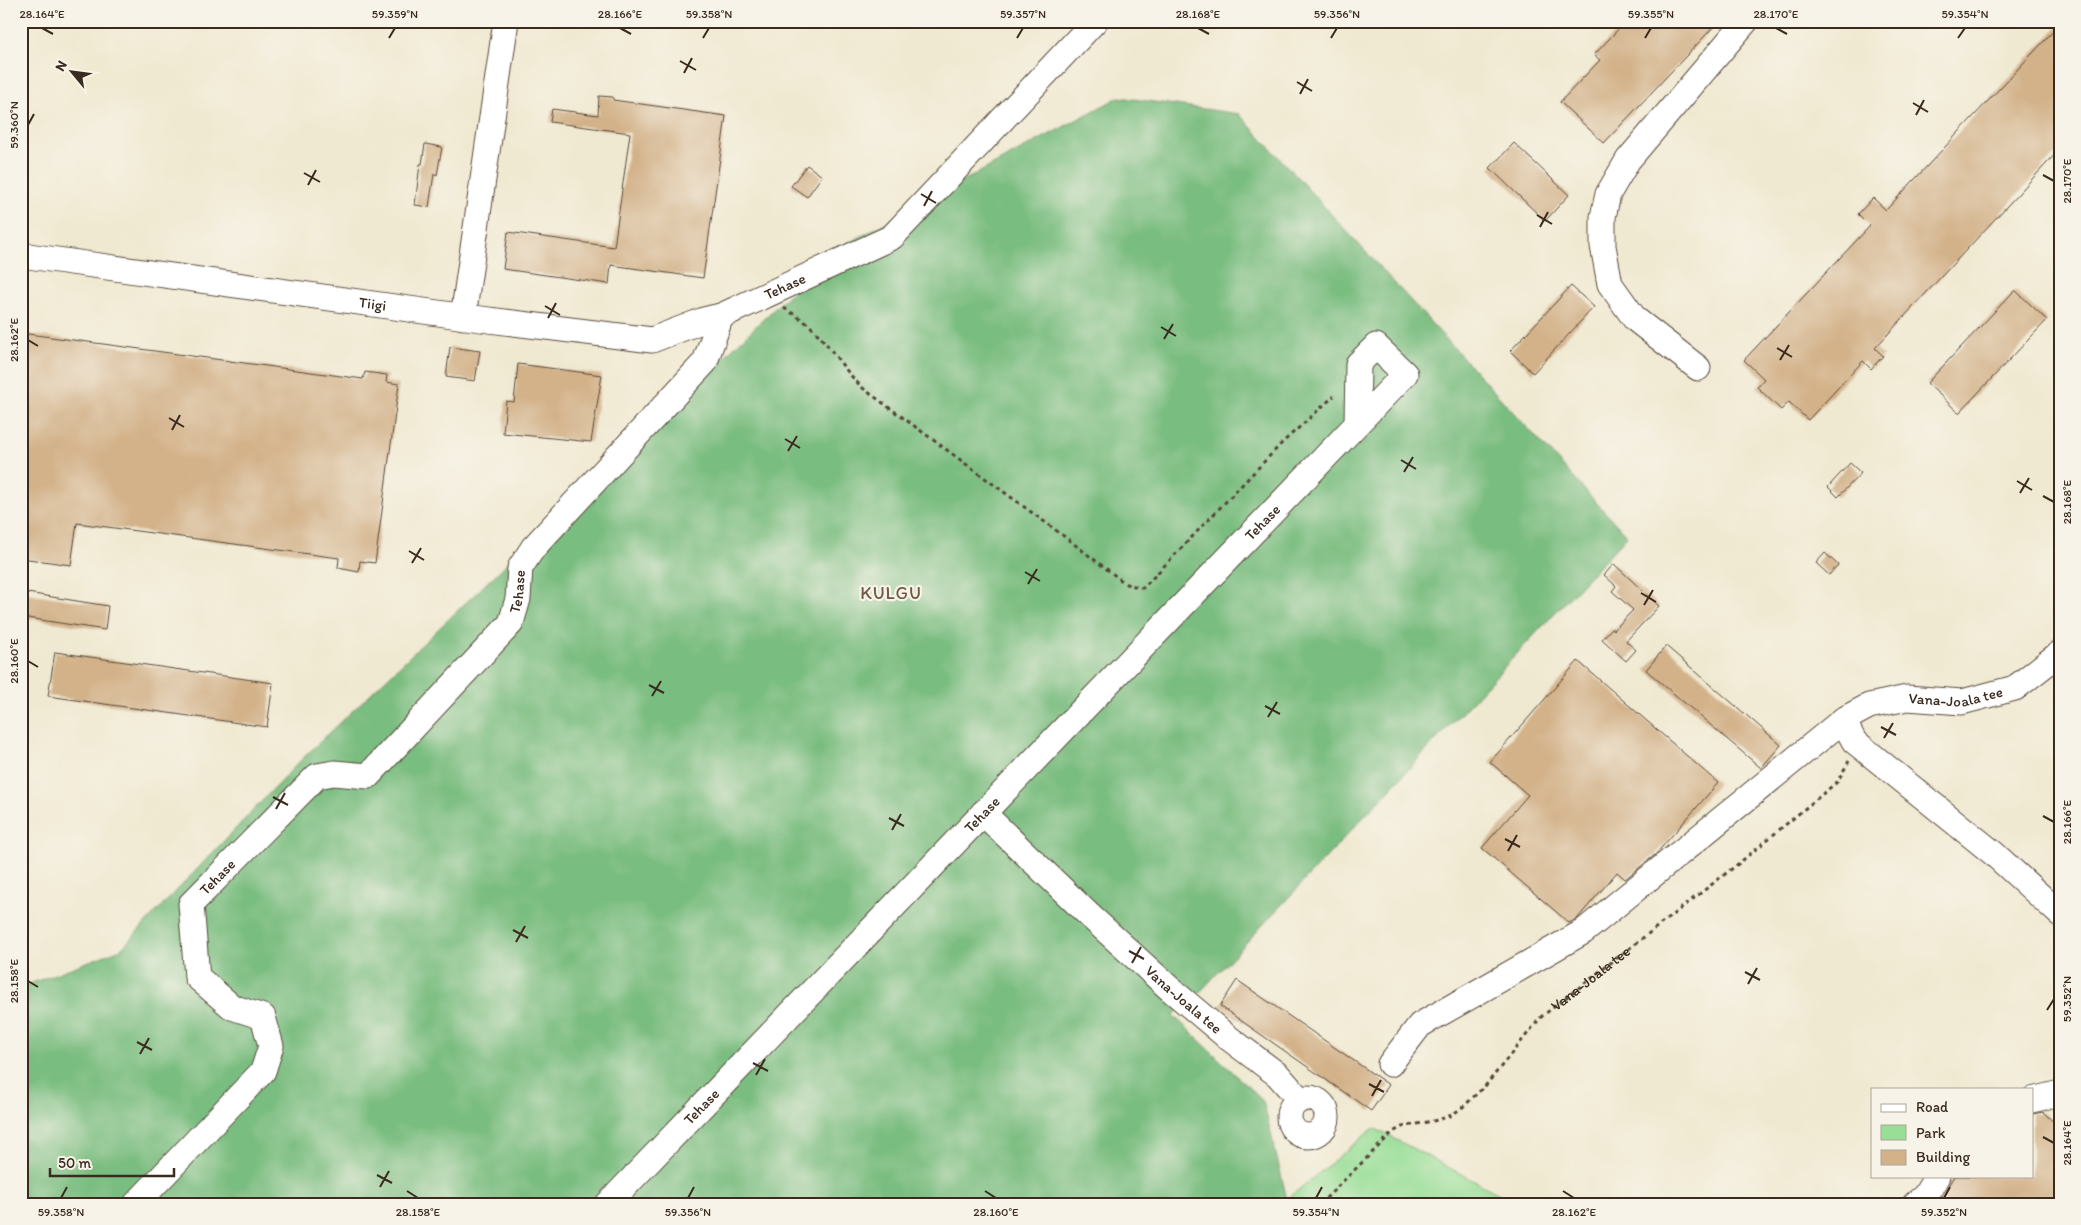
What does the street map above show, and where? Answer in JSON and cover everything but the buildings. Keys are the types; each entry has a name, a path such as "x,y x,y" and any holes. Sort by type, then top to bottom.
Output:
{"street":[{"path":"462,317 506,21"},
{"name":"Tehase","path":"136,1204 263,1072 271,1046 263,1017 232,1007 197,977 191,904 317,776 334,773 368,776 511,623 518,599 520,568 533,548 704,362 721,316 892,237 1094,21"},
{"path":"1698,368 1635,320 1610,284 1603,246 1603,217 1608,194 1628,160 1746,21"},
{"name":"Tiigi","path":"21,255 462,317 652,340 704,320 721,316"},
{"name":"Tehase","path":"608,1204 1357,424"},
{"name":"Vana-Joala tee","path":"1849,730 1870,706 1907,698 1962,702 2015,688 2060,653"},
{"path":"1390,1064 1420,1025 1584,932 1849,730 1994,853 2060,914"},
{"name":"Vana-Joala tee","path":"983,813 1090,916 1169,988 1226,1036 1278,1076 1300,1100"},
{"path":"2034,1100 2060,1093"},
{"path":"1915,1204 1925,1196 1936,1178"}],"path":[{"path":"754,301 779,304 811,327 833,353 847,374 864,389 1126,584 1143,588 1284,441 1334,396"},
{"name":"Vana-Joala tee","path":"1320,1204 1393,1132 1402,1127 1438,1120 1452,1115 1464,1106 1486,1084 1541,1017 1738,864 1837,782 1850,757 1849,730"}],"green space":[{"path":"1119,97 1239,114 1627,536 1200,992 1173,1015 1263,1101 1287,1199 1281,1204 21,1204 21,987 121,949 302,759 837,249"},
{"path":"1374,1128 1518,1204 1281,1204"}],"district":[{"name":"KULGU","path":"891,593"}]}
